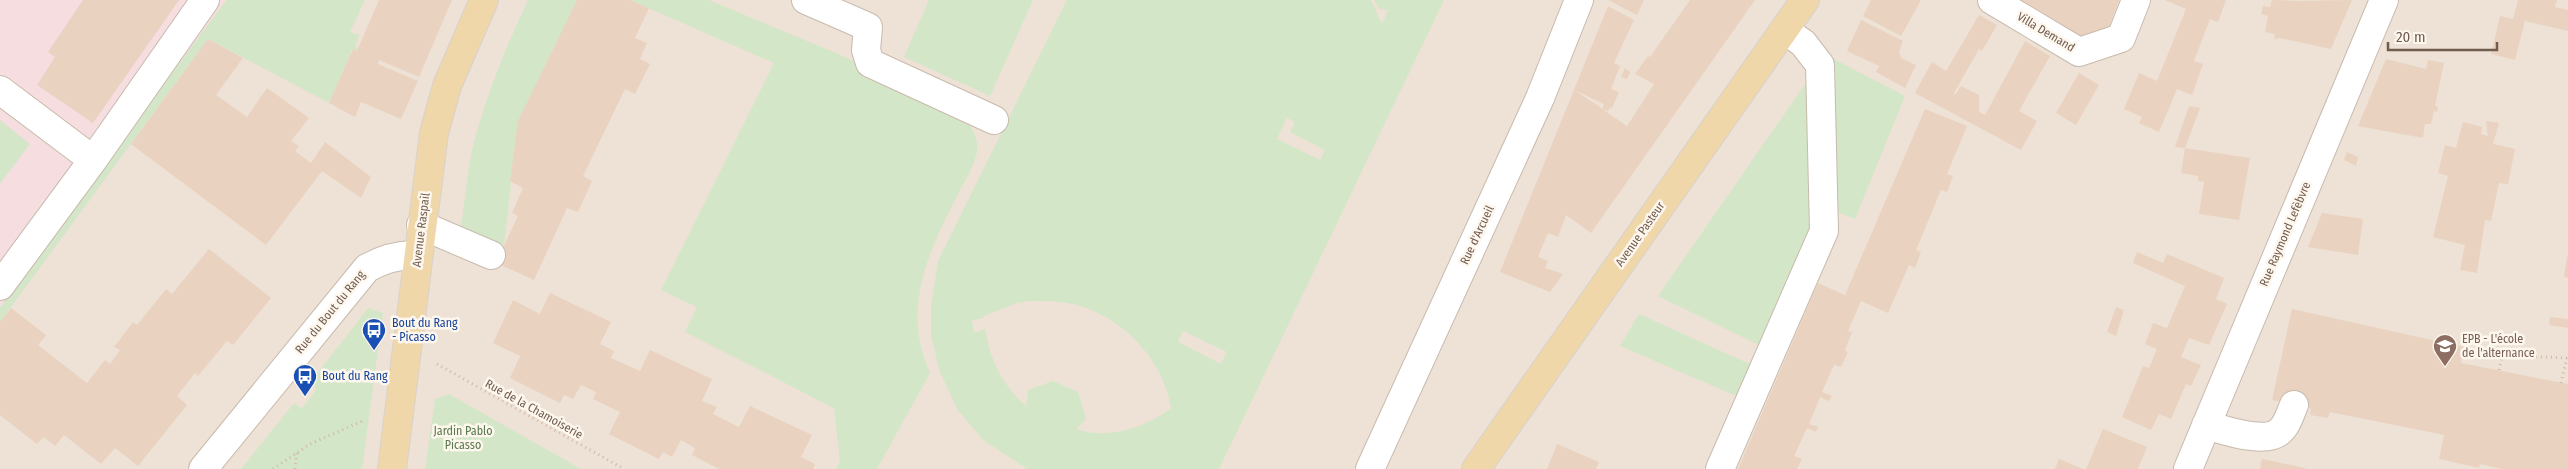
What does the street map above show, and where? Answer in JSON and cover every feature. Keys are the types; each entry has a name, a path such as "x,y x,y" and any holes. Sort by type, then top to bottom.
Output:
{"main road":[{"name":"Avenue Raspail","path":"392,469 434,133 447,86 484,0"},
{"name":"Avenue Pasteur","path":"1476,469 1805,0"}],"street":[{"path":"0,286 93,160 205,0"},
{"path":"806,0 868,27 866,50 870,63 994,120"},
{"name":"Rue d'Arcueil","path":"1370,469 1540,98 1579,0"},
{"name":"Villa Demand","path":"1992,0 2079,52 2120,38 2136,0"},
{"name":"Rue Raymond Lefèbvre","path":"2188,469 2384,0"},
{"path":"1720,469 1824,231 1820,65 1803,43 1784,30"},
{"path":"0,90 93,160"},
{"path":"421,225 491,255"},
{"name":"Rue du Bout du Rang","path":"203,469 366,268 390,257 418,255"},
{"path":"2206,425 2250,436 2268,436 2278,432 2285,425 2294,405"}],"path":[{"path":"2471,354 2567,358 2561,382"},
{"path":"2499,370 2502,356"},
{"name":"Rue de la Chamoiserie","path":"436,364 624,469"},
{"path":"273,469 310,444 368,418"},
{"path":"296,469 298,452"}],"shaded area":[{"path":"0,0 2568,0 2568,469 0,469"},
{"path":"0,0 237,0 0,322"}],"green space":[{"path":"226,0 365,0 350,32 359,35 355,46 358,48 357,51 352,49 331,104 208,39 0,322 0,307"},
{"path":"528,0 577,0 518,123 504,245 461,226 470,159 477,131 496,74"},
{"path":"630,0 709,0 843,56 955,110 972,128 976,139 977,152 971,170 935,242 921,284 918,328 922,350 930,373 877,469 836,469 840,461 834,408 685,332 697,307 661,290 774,63"},
{"path":"929,0 1033,0 990,96 904,57"},
{"path":"1067,0 1371,0 1382,24 1388,10 1379,9 1374,0 1444,0 1219,469 1027,469 983,440 957,409 940,372 931,336 931,306 938,261","holes":["1287,118 1295,122 1290,132 1325,150 1320,160 1277,139","1042,301 1077,305 1094,311 1110,320 1139,343 1150,358 1160,373 1167,390 1171,408 1138,426 1126,430 1101,433 1076,429 1086,419 1078,392 1053,381 1028,390 1026,406 1010,389 998,371 990,351 985,329 974,333 972,320 984,318 984,316 1017,303","1183,331 1227,352 1221,364 1178,342"]},
{"path":"1828,56 1905,96 1855,219 1833,210"},
{"path":"1808,80 1813,231 1763,347 1658,296"},
{"path":"0,120 30,144 0,184"},
{"path":"368,308 383,313 362,469 241,469 294,403 302,408 316,390 313,379"},
{"path":"1639,314 1754,366 1741,398 1620,346"},
{"name":"Jardin Pablo Picasso","path":"449,394 581,469 425,469 435,399"}],"building":[{"path":"83,0 179,0 93,123 37,85 55,57 48,52"},
{"path":"379,0 452,0 419,77 379,60 378,64 418,81 401,119 361,102 355,117 329,103 353,49 357,51"},
{"path":"577,0 630,0 649,8 635,38 647,43 640,59 650,64 635,94 625,89 583,176 592,181 578,212 567,208 534,280 496,263 518,216 512,213 523,188 510,181 518,121"},
{"path":"1608,0 1644,0 1637,15"},
{"path":"1690,0 1755,0 1591,233 1566,215 1558,237 1548,233 1538,257 1548,261 1545,268 1563,274 1550,292 1500,272 1608,6 1634,20 1614,63 1620,66 1611,89 1619,92 1612,108 1610,107 1608,111 1602,109 1627,126 1654,84 1635,74 1648,56 1650,57","holes":["1574,90 1604,104 1602,109"]},
{"path":"1871,0 1921,0 1901,36 1863,16"},
{"path":"2016,0 2119,0 2108,29 2081,38"},
{"path":"2165,0 2226,0 2218,22 2210,19 2194,61 2203,64 2192,95 2177,89 2159,132 2139,123 2142,117 2124,109 2139,73 2157,81 2186,9"},
{"path":"2272,0 2352,0 2331,49 2280,38 2274,39 2275,34 2265,32 2268,16 2261,14 2263,6 2270,7"},
{"path":"2518,0 2557,0 2555,7 2568,10 2568,31 2525,21 2515,60 2491,54 2500,16 2513,19"},
{"path":"1979,15 1997,25 1982,51 1979,49 1954,93 1955,95 1961,86 1979,95 1979,112 1985,115 2025,41 2050,56 2019,111 2037,121 2021,150 1915,93 1932,62 1946,71"},
{"path":"1861,20 1903,41 1899,51 1901,58 1916,65 1905,88 1876,72 1879,66 1847,51"},
{"path":"208,39 243,58 216,95 247,117 267,88 309,118 291,141 299,146 295,151 311,163 325,142 371,177 361,198 322,171 266,245 131,144"},
{"path":"2386,59 2426,69 2428,60 2444,63 2435,106 2438,107 2437,112 2434,111 2431,124 2425,124 2423,138 2358,126"},
{"path":"1625,68 1630,72 1627,79 1621,77"},
{"path":"2079,73 2099,85 2076,125 2056,113"},
{"path":"2189,106 2200,108 2185,148 2175,147"},
{"path":"1925,109 1967,126 1947,174 1953,176 1947,192 1941,190 1916,250 1921,252 1915,268 1909,265 1888,313 1861,301 1848,331 1852,332 1845,350 1848,352 1841,367 1834,365 1822,392 1832,396 1829,401 1820,397 1809,424 1818,427 1816,432 1807,428 1794,456 1802,459 1797,469 1738,469 1818,283 1845,295"},
{"path":"2486,121 2499,123 2493,144 2515,149 2508,184 2499,183 2491,221 2485,220 2477,273 2460,270 2465,245 2433,237 2448,176 2438,173 2445,145 2456,148 2463,122 2482,127 2481,134 2488,136"},
{"path":"2185,148 2250,158 2239,220 2199,214 2204,182 2198,181 2198,176 2181,173"},
{"path":"2347,152 2358,157 2356,166 2344,160"},
{"path":"2322,213 2363,219 2358,255 2308,247"},
{"path":"209,249 271,298 233,345 227,341 198,376 195,373 177,396 187,405 138,466 115,448 101,464 64,435 55,446 44,437 37,444 0,415 0,322 11,308 46,335 38,345 87,383 105,360 110,364 120,350 114,347 133,322 137,325 166,289 172,294"},
{"path":"2137,252 2163,263 2167,254 2224,278 2216,299 2227,304 2209,345 2189,338 2181,357 2201,365 2191,386 2186,384 2171,419 2159,414 2151,430 2122,417 2143,366 2149,368 2157,349 2145,344 2153,323 2167,328 2185,286 2133,263"},
{"path":"2568,257 2568,278 2564,277"},
{"path":"550,293 611,322 600,344 614,351 611,358 640,371 650,350 712,379 702,401 717,407 713,414 739,427 750,406 812,435 801,457 815,464 813,469 719,469 692,455 695,448 681,440 672,457 663,452 659,459 609,434 620,412 593,399 596,392 581,385 573,399 564,395 560,403 510,378 520,356 493,343 513,300 540,314"},
{"path":"2116,307 2124,310 2116,336 2107,332"},
{"path":"2292,309 2463,347 2461,363 2568,384 2568,469 2502,469 2480,464 2479,468 2439,459 2444,435 2330,412 2328,418 2310,415 2311,408 2272,400"},
{"path":"2550,317 2568,319 2568,328 2549,325"},
{"path":"2103,429 2147,447 2138,469 2086,469"},
{"path":"1557,444 1599,462 1596,469 1547,469"},
{"path":"2059,459 2083,469 2055,469"},
{"path":"2262,459 2305,468 2305,469 2260,469"}],"place":[{"name":"Bout du Rang - Picasso","path":"374,351"},
{"name":"EPB - L'école de l'alternance","path":"2445,367"},
{"name":"Bout du Rang","path":"305,397"}]}
